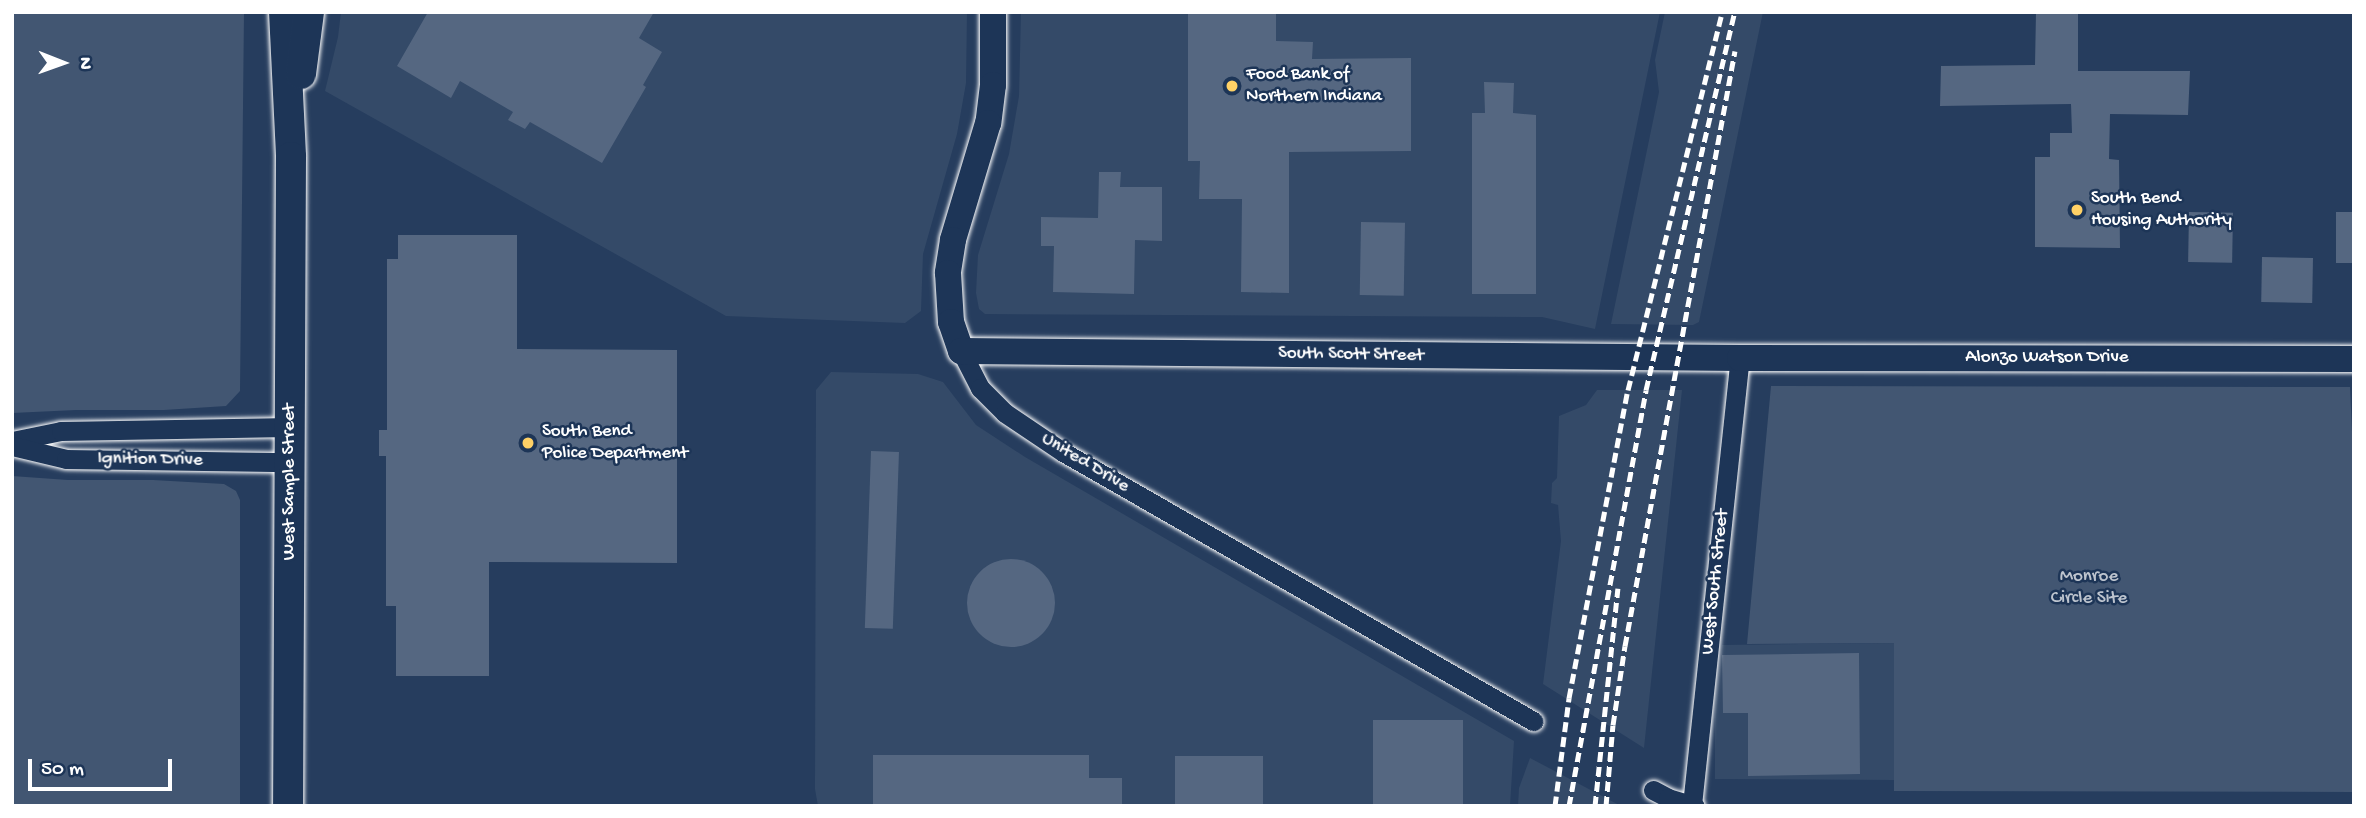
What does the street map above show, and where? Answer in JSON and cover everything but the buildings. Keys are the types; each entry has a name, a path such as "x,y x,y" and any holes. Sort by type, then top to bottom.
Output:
{"main road":[{"name":"West Sample Street","path":"284,12 291,158 288,806"},
{"name":"West Sample Street","path":"291,158 309,12"}],"street":[{"name":"United Drive","path":"993,12 993,85 988,123 953,240 948,273 951,322 961,351 980,388 1005,413 1063,452 1533,721"},
{"name":"South Scott Street","path":"961,351 1740,358"},
{"name":"Alonzo Watson Drive","path":"1740,358 2354,359"},
{"name":"West South Street","path":"1693,806 1740,358"},
{"name":"Ignition Drive","path":"12,441 61,431 290,427"},
{"name":"Ignition Drive","path":"12,446 65,458 290,463"},
{"path":"1653,790 1693,806"}],"shaded area":[{"path":"341,12 967,12 966,83 957,134 923,254 921,311 905,323 726,316 325,91"},
{"path":"1021,12 1660,12 1595,329 1542,317 985,314 979,309 976,293 978,255 1009,154 1019,96"},
{"path":"1665,12 1763,12 1699,322 1693,325 1611,324 1659,92 1655,60"},
{"path":"831,372 918,374 943,382 976,425 1025,457 1514,741 1510,806 818,806 815,789 816,390"},
{"path":"1597,390 1682,390 1644,748 1543,684 1561,541 1558,505 1551,503 1552,483 1557,478 1559,416 1586,405"},
{"path":"1894,643 1894,780 1715,779 1715,711 1722,645"},
{"path":"1530,758 1621,806 1518,806 1519,788"}],"green space":[{"path":"12,12 244,12 240,391 226,406 12,413"},
{"name":"Monroe Circle Site","path":"1771,386 2350,387 2354,476 2354,792 1894,791 1894,643 1747,644"},
{"path":"12,476 224,484 236,491 240,500 240,806 12,806"}],"railway":[{"path":"1555,806 1569,698 1628,390 1722,12"},
{"path":"1569,806 1646,390 1735,12"},
{"path":"1606,806 1613,725 1625,646 1735,51"},
{"path":"1595,806 1618,588"}],"place":[{"name":"Food Bank of Northern Indiana","path":"1232,86"},
{"name":"South Bend Housing Authority","path":"2077,210"},
{"name":"South Bend Police Department","path":"528,443"}]}
